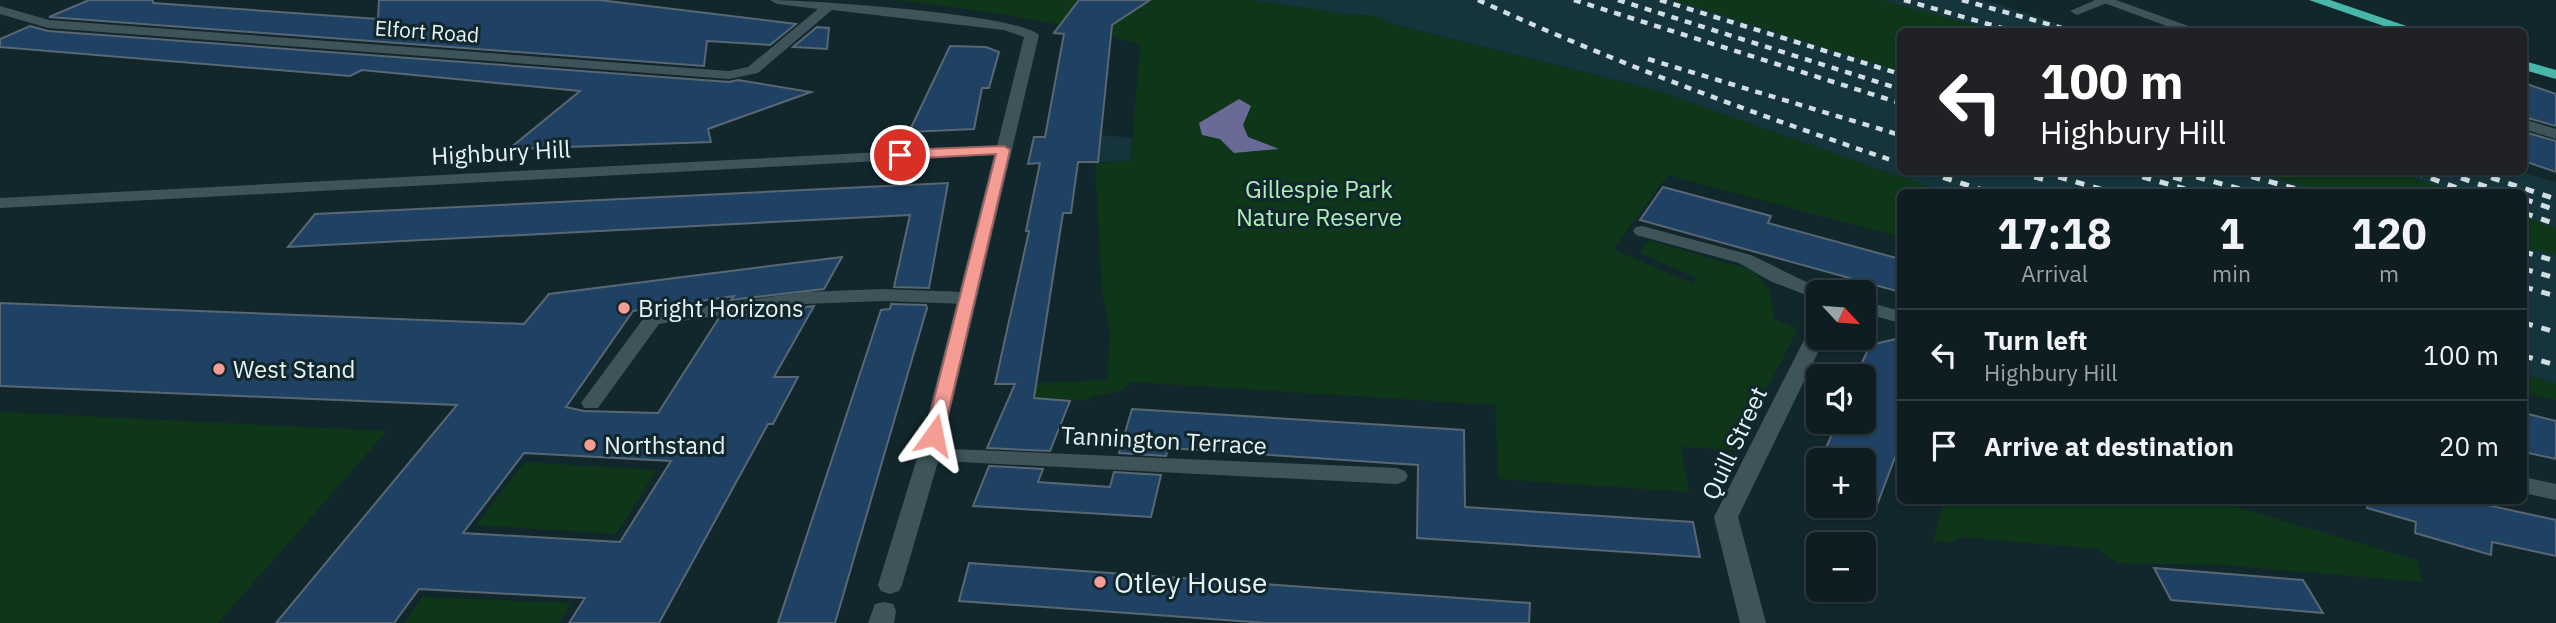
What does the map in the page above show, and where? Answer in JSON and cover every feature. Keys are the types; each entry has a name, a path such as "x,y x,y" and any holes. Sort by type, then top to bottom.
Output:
{"highway":[{"path":"2316,0 2404,28"},
{"path":"2527,66 2556,75"}],"street":[{"path":"777,0 1006,26 1028,32 1032,40 929,455 890,585"},
{"path":"2077,11 2104,0 2186,28"},
{"name":"Elfort Road","path":"0,10 48,24 729,75 752,70 829,6"},
{"path":"2527,125 2556,134"},
{"name":"Highbury Hill","path":"0,203 1004,150"},
{"path":"1642,231 1745,259 1777,277 1806,288"},
{"path":"591,403 653,318 804,298 883,295 966,298"},
{"path":"1876,310 1897,316"},
{"name":"Quill Street","path":"1753,623 1726,517 1809,350"},
{"name":"Tannington Terrace","path":"929,455 1397,476"},
{"path":"2527,486 2556,492"}],"shaded area":[{"path":"1249,0 1980,0 2001,5 2073,28 1897,28 1897,175 2527,173 2556,182 2556,384 2527,375 2527,189 1936,189 1658,91 1399,26 1375,16"},
{"path":"1102,135 1132,138 1131,161 1028,164 1034,137"}],"green space":[{"name":"Gillespie Park Nature Reserve","path":"895,0 1249,0 1375,16 1399,26 1658,91 1936,189 1897,189 1897,236 1668,175 1613,249 1693,284 1696,278 1640,253 1648,240 1748,269 1765,283 1774,319 1798,329 1735,450 1681,447 1689,492 1498,479 1495,405 1132,382 1119,391 1090,397 1088,401 1010,395 1014,384 1107,380 1110,333 1102,290 1095,163 1131,161 1140,44 1019,17"},
{"path":"1673,0 1881,0 1986,28 1897,28 1897,70"},
{"path":"2263,175 2405,175 2446,189 2316,189"},
{"path":"2527,218 2556,228 2556,255 2527,248"},
{"path":"2527,375 2556,384 2556,400 2527,394"},
{"path":"0,412 387,431 218,623 0,623"},
{"path":"525,462 657,470 616,534 476,525"},
{"path":"1944,504 2226,504 2417,560 2423,582 2222,565 2117,563 2098,549 1961,537 1952,542 1933,541"},
{"path":"423,597 571,603 559,623 404,623"}],"water":[{"path":"1239,99 1251,106 1243,125 1248,137 1279,149 1234,153 1220,139 1202,135 1199,123"}],"building":[{"path":"89,0 153,0 153,3 378,19 379,0 599,0 796,24 770,45 707,41 704,66 49,17"},
{"path":"1079,0 1150,0 1112,25 1098,162 1078,162 1071,213 1063,213 1034,398 1070,401 1050,451 987,448 1015,384 995,384 1029,231 1026,231 1040,163 1028,164 1034,137 1045,137 1064,34 1054,33"},
{"path":"30,26 48,31 729,82 738,80 811,92 708,129 711,142 509,149 580,91 362,70 350,76 0,47 0,39"},
{"path":"817,27 829,28 827,49 793,47"},
{"path":"950,46 986,47 999,52 989,88 982,88 974,129 909,132"},
{"path":"2527,84 2556,94 2556,126 2527,118"},
{"path":"2527,133 2556,141 2556,172 2527,162"},
{"path":"948,183 929,288 894,287 910,215 288,247 315,214"},
{"path":"1663,187 1771,216 1768,223 1897,258 1897,291 1876,285 1876,280 1857,280 1640,220"},
{"name":"Northstand","path":"842,257 824,289 731,300 734,296 633,311 566,407 584,411 658,413 719,318 814,306 774,377 798,377 773,424 768,424 659,623 569,623 585,598 419,589 394,623 276,623 457,405 0,386 0,303 524,324 549,294","holes":["524,453 671,461 620,542 463,533"]},
{"path":"891,304 926,305 927,308 835,623 778,623 881,310 890,309"},
{"path":"1897,339 1897,452 1877,505 1876,448 1826,448 1832,434 1876,434 1876,364 1861,364 1868,350 1876,350 1876,344"},
{"path":"1132,409 1464,430 1465,507 1693,522 1700,557 1417,538 1418,465 1168,448 1166,456 1119,453"},
{"path":"2527,414 2556,421 2556,459 2527,453"},
{"path":"989,466 1043,469 1038,482 1110,487 1114,472 1161,475 1151,517 973,506"},
{"path":"2368,504 2482,504 2556,520 2556,556 2492,542 2491,555 2415,533 2416,522 2367,508"},
{"name":"Otley House","path":"969,563 1530,603 1529,623 1267,623 959,601"},
{"path":"2154,568 2303,580 2323,613 2171,600"}],"railway":[{"path":"1478,0 1687,87 1897,162"},
{"path":"1574,0 1897,102"},
{"path":"1618,0 1897,88"},
{"path":"1660,0 1897,73"},
{"path":"1904,0 2002,28"},
{"path":"1962,0 2062,28"},
{"path":"1648,59 1897,134"},
{"path":"1935,175 1980,189"},
{"path":"2028,175 2049,181"},
{"path":"2052,175 2100,189"},
{"path":"2136,175 2185,189"},
{"path":"2166,175 2187,181"},
{"path":"2190,175 2240,189"},
{"path":"2245,175 2297,189"},
{"path":"2422,175 2460,189"},
{"path":"2453,175 2487,187"},
{"path":"2483,175 2526,189"},
{"path":"2527,189 2556,199"},
{"path":"2527,200 2556,210"},
{"path":"2527,214 2556,224"},
{"path":"2527,253 2556,261"},
{"path":"2527,270 2556,278"},
{"path":"2527,288 2556,296"},
{"path":"2527,324 2556,332"},
{"path":"2527,357 2556,365"}],"place":[{"name":"Bright Horizons","path":"624,308"},
{"name":"West Stand","path":"219,369"},
{"name":"Northstand","path":"590,445"},
{"name":"Otley House","path":"1100,582"}],"route":[{"path":"900,155 1004,150 934,435"}]}
